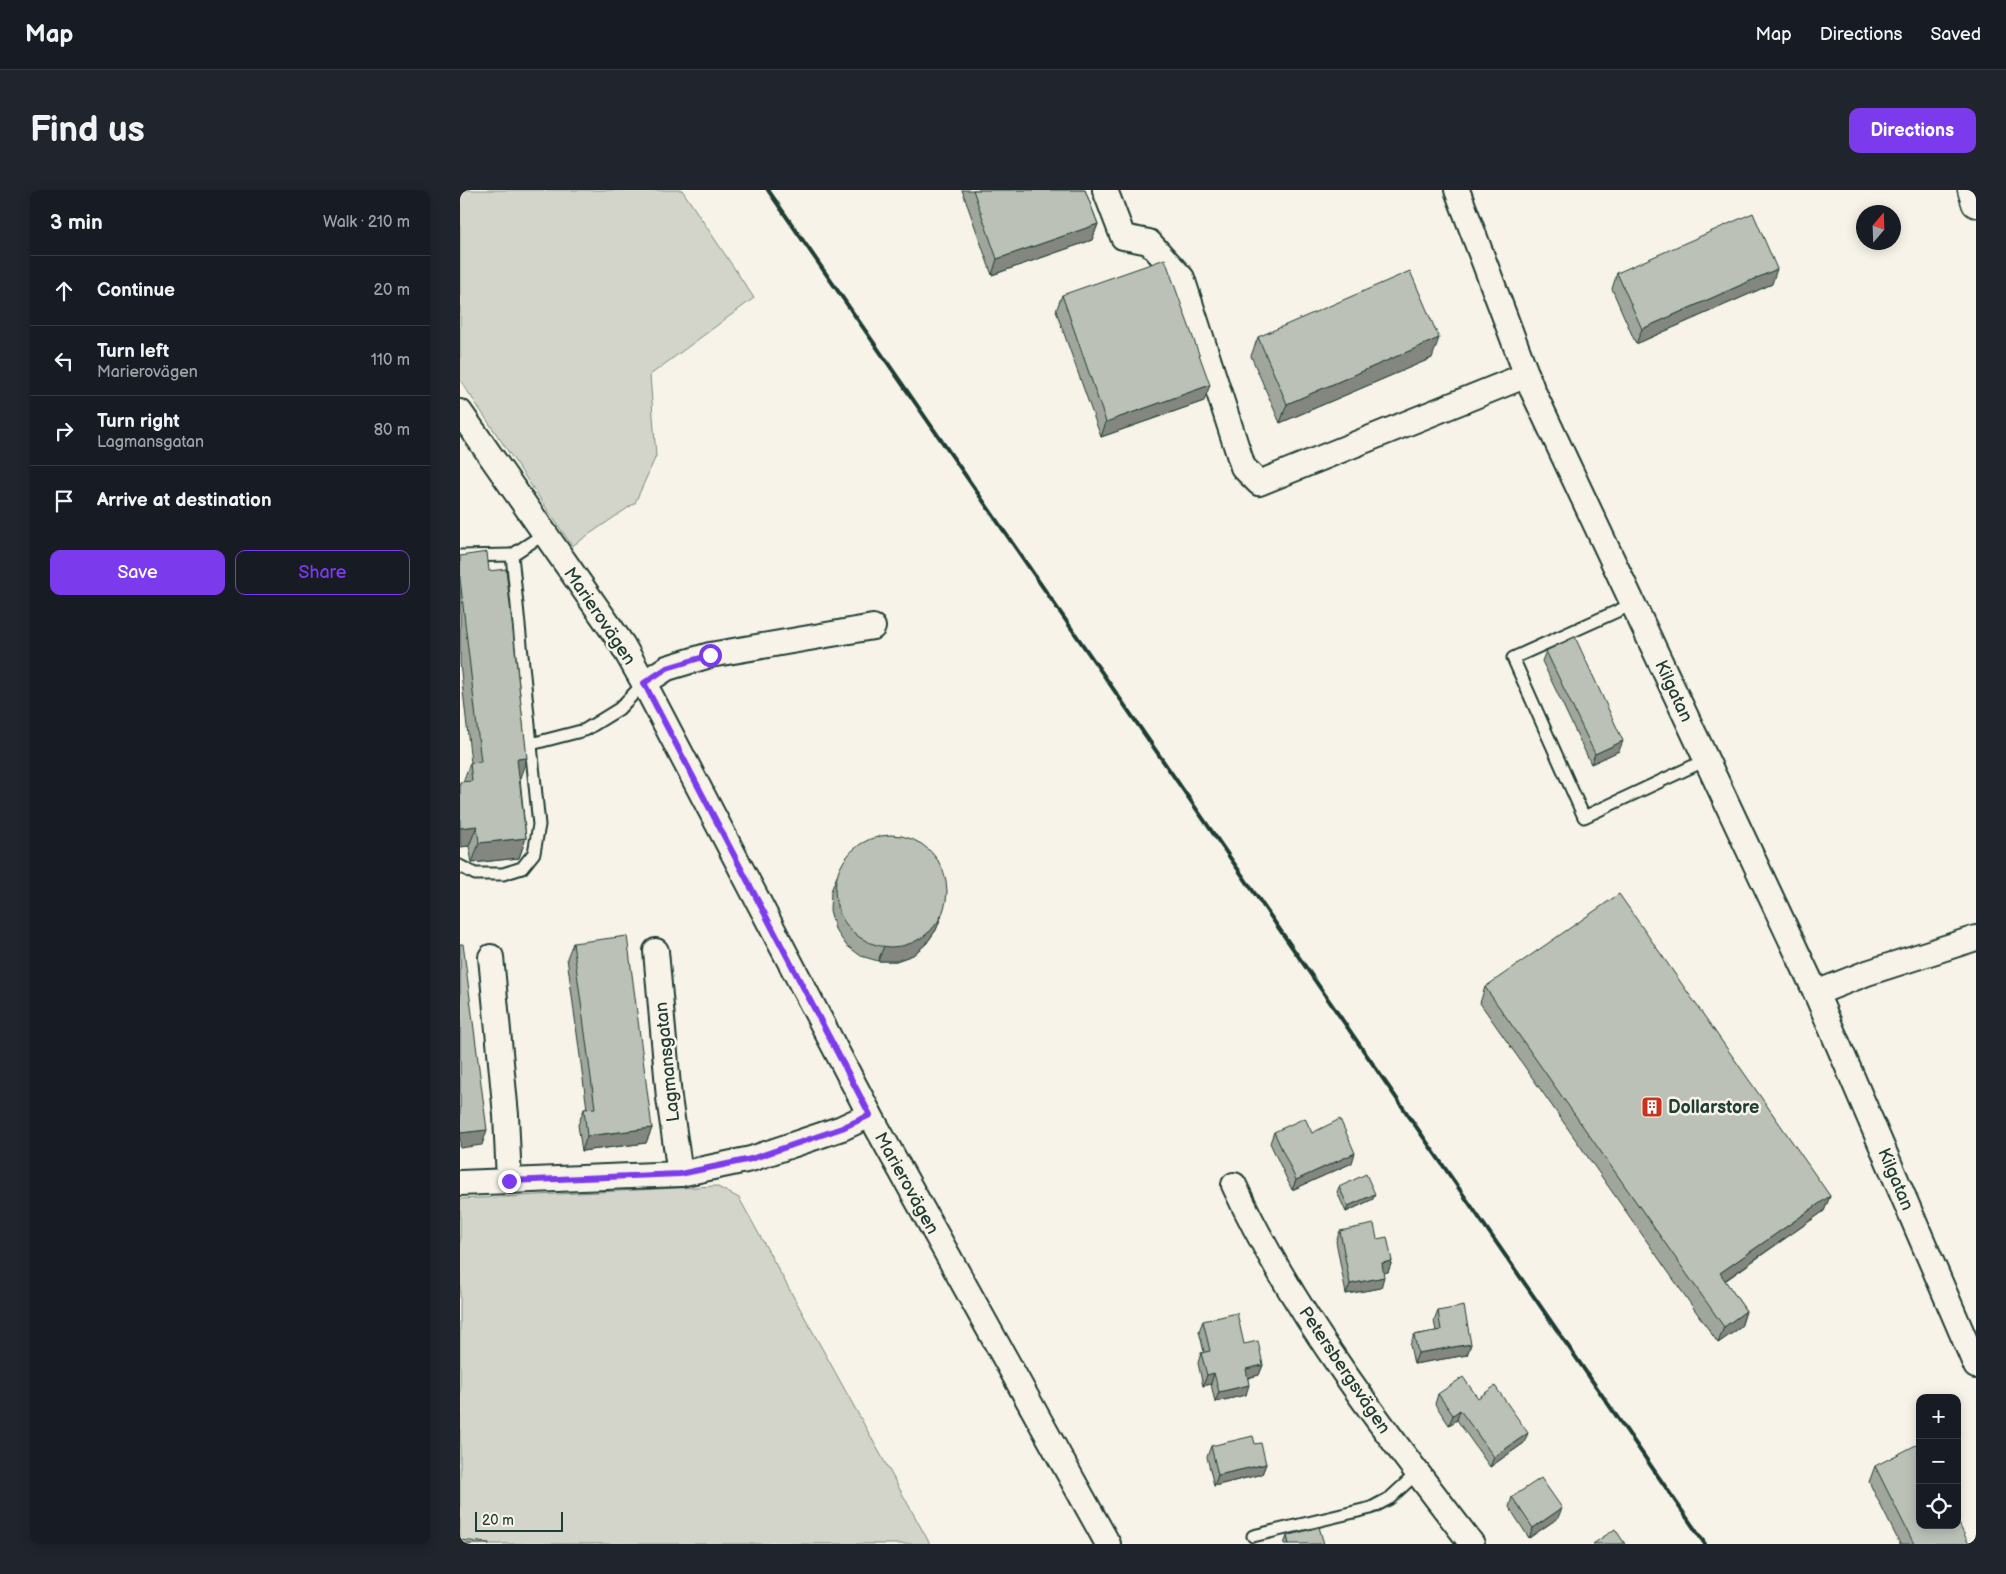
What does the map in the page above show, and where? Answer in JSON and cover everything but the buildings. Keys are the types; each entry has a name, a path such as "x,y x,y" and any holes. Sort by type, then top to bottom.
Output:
{"street":[{"path":"1105,190 1123,237 1149,242 1182,278 1243,467 1259,483 1529,382"},
{"name":"Kilgatan","path":"1457,190 1529,382 1816,993 1976,1366"},
{"path":"1972,190 1976,203"},
{"name":"Marierovägen","path":"460,412 622,644 870,1115 1108,1544"},
{"path":"644,683 667,668 710,655 873,627"},
{"path":"1816,993 1867,973 1976,938"},
{"name":"Lagmansgatan","path":"656,951 669,1098 680,1174"},
{"path":"491,958 506,1115 509,1181"},
{"path":"460,1182 680,1174 751,1159 842,1128 870,1115"},
{"name":"Petersbergsvägen","path":"1234,1185 1252,1225 1356,1389 1472,1544"}],"lane":[{"path":"460,556 512,555 544,534"},
{"path":"460,866 475,874 502,874 522,868 534,852 538,824 512,555"},
{"path":"1633,604 1514,658 1584,817 1706,760"},
{"path":"530,744 585,730 620,709 644,683"},
{"path":"1253,1536 1371,1508 1390,1498 1417,1472"}],"shaded area":[{"path":"460,190 682,190 754,298 650,375 656,456 635,503 572,546 460,380"},
{"path":"716,1186 739,1198 930,1544 460,1544 460,1199"}],"railway":[{"path":"768,190 1705,1544"}],"place":[{"name":"Dollarstore","path":"1652,1107"}],"route":[{"path":"509,1181 680,1174 751,1159 842,1128 870,1115 644,683 667,668 710,655"}]}
